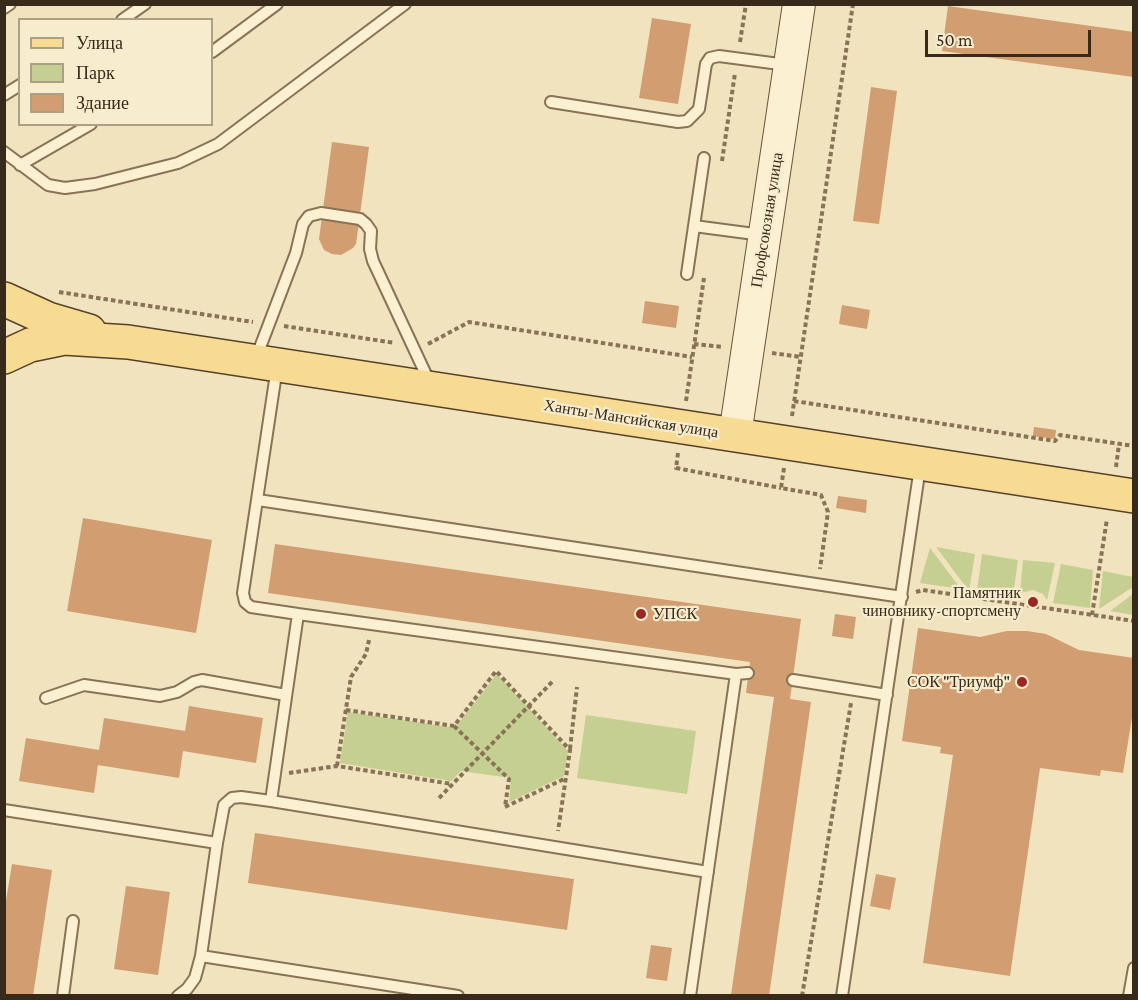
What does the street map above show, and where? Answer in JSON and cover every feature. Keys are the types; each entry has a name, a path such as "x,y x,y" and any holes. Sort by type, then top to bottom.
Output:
{"main road":[{"name":"Профсоюзная улица","path":"735,435 799,4"},
{"name":"Ханты-Мансийская улица","path":"4,299 48,319 128,342"},
{"name":"Ханты-Мансийская улица","path":"4,357 30,345 64,338 128,342 1123,494"}],"lane":[{"path":"4,8 10,4"},
{"path":"125,18 145,4"},
{"path":"213,51 277,4"},
{"path":"4,152 48,186 65,188 95,184 178,163 201,153 235,132 405,4"},
{"path":"551,102 678,122 687,121 699,109 706,64 710,58 719,56 790,66"},
{"path":"4,94 18,86"},
{"path":"20,165 88,126"},
{"path":"687,274 704,158"},
{"path":"431,387 373,261 369,249 371,231 360,219 321,213 309,216 303,224 297,253 270,324 258,500 243,593 245,602 250,607 736,674 748,673"},
{"path":"694,226 765,236"},
{"path":"842,996 921,464"},
{"path":"258,500 902,597"},
{"path":"271,801 298,614"},
{"path":"690,996 736,674"},
{"path":"46,698 84,685 160,696 177,692 202,680 286,695"},
{"path":"793,680 887,694"},
{"path":"178,996 195,978 201,956 224,805 232,798 271,801 708,872"},
{"path":"4,810 217,843"},
{"path":"63,996 73,921"},
{"path":"201,956 459,996"},
{"path":"1129,996 1134,968"}],"path":[{"path":"818,585 828,512 821,495 781,488 853,4"},
{"path":"57,291 423,348 469,322 692,357"},
{"path":"794,401 1055,441 1060,435 1134,446"},
{"path":"1092,615 1123,494 1119,444"},
{"path":"902,597 923,590 1134,621"},
{"path":"337,766 351,677 366,654 370,636"},
{"path":"454,726 496,671 570,750"},
{"path":"439,798 553,681"},
{"path":"557,837 577,687"},
{"path":"802,996 854,689"},
{"path":"346,710 454,726 509,779 505,807 566,778"},
{"path":"280,774 337,766 452,784"}],"green space":[{"path":"936,547 975,554 969,591"},
{"path":"930,548 961,589 920,583"},
{"path":"982,554 1018,560 1013,595 977,591"},
{"path":"1023,560 1055,563 1047,600 1043,594 1033,590 1020,593"},
{"path":"1061,564 1093,570 1090,608 1053,603"},
{"path":"1103,571 1133,577 1133,587 1099,609"},
{"path":"1133,594 1133,615 1110,611"},
{"path":"497,674 568,751 564,776 509,802 511,778 461,771 451,781 340,763 348,712 455,728"},
{"path":"586,715 696,731 687,794 577,778"}],"building":[{"path":"948,6 1134,32 1134,77 942,51"},
{"path":"652,18 691,24 678,104 639,98"},
{"path":"871,87 897,91 879,224 853,221"},
{"path":"332,142 369,147 356,244 341,255 324,250 319,239"},
{"path":"645,301 679,306 676,328 642,323"},
{"path":"842,305 870,310 867,329 839,324"},
{"path":"1034,427 1056,430 1055,439 1033,436"},
{"path":"838,496 867,500 866,513 836,508"},
{"path":"83,518 212,540 196,633 67,611"},
{"path":"275,544 801,619 790,699 811,702 769,996 731,995 774,697 746,693 750,662 268,593"},
{"path":"835,614 856,617 853,639 832,636"},
{"path":"918,628 980,637 1007,631 1027,631 1046,634 1079,650 1134,658 1134,705 1123,773 1101,770 1100,776 1040,768 1010,976 923,963 953,755 940,753 941,747 902,741"},
{"path":"189,706 263,718 256,763 183,751 179,778 98,765 94,793 19,781 26,738 99,750 104,718 185,731"},
{"path":"255,833 574,879 567,930 248,883"},
{"path":"12,864 52,870 33,996 4,996 4,913"},
{"path":"876,874 896,878 890,910 870,906"},
{"path":"126,886 170,892 158,975 114,969"},
{"path":"651,945 672,948 667,981 646,978"}],"place":[{"name":"Памятник чиновнику-спортсмену","path":"1033,602"},
{"name":"УПСК","path":"641,614"},
{"name":"СОК \"Триумф\"","path":"1022,682"}]}
